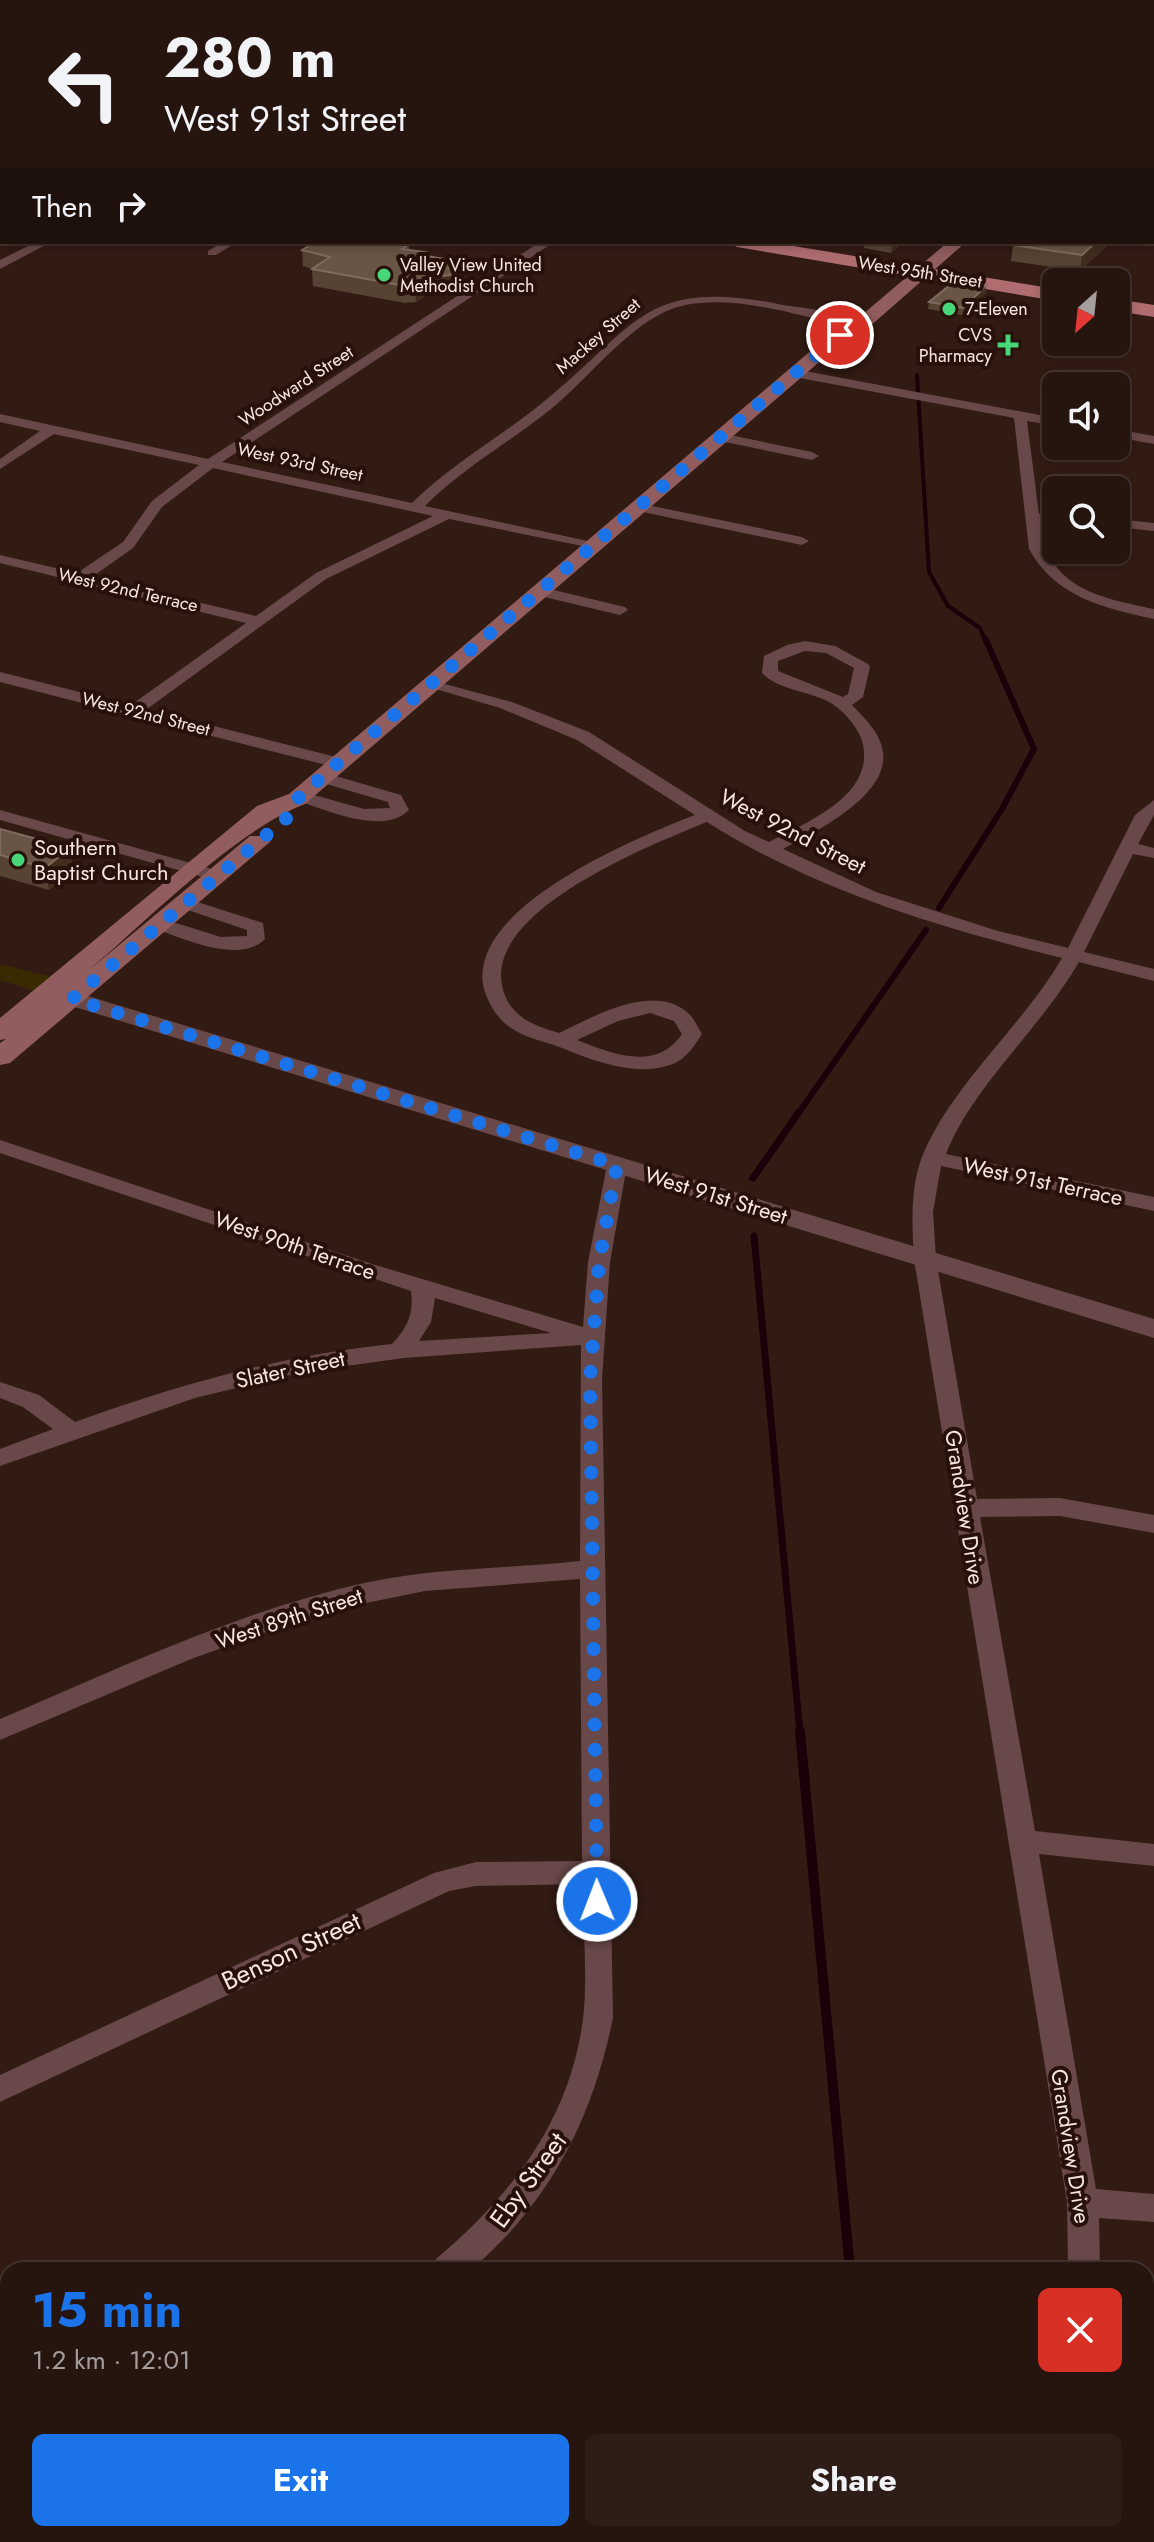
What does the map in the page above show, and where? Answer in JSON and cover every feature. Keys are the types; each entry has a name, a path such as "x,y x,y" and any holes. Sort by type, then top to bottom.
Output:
{"main road":[{"name":"West 95th Street","path":"751,244 1042,285"},
{"name":"West 95th Street","path":"790,244 1042,292"},
{"path":"917,268 935,244"},
{"path":"0,1057 192,869 265,811 299,797 541,592 794,373 841,328 917,268 955,244"},
{"path":"1130,299 1154,303"},
{"path":"1130,307 1154,311"},
{"path":"0,1032 60,995 160,924 289,816 299,797"}],"street":[{"path":"0,265 41,244"},
{"path":"212,253 228,244"},
{"name":"Woodward Street","path":"80,578 128,545 168,493 545,244"},
{"name":"Mackey Street","path":"417,506 561,395 613,347 665,306 681,301 719,300 841,328"},
{"path":"794,373 1042,419"},
{"path":"1020,415 1040,560 1056,577 1094,597 1154,614"},
{"name":"West 93rd Street","path":"0,418 592,546"},
{"path":"0,465 52,429"},
{"path":"1130,436 1154,440"},
{"path":"720,437 812,456"},
{"path":"638,507 802,541"},
{"path":"134,711 257,621 345,562 448,514"},
{"path":"1032,518 1042,518"},
{"path":"1130,524 1154,527"},
{"name":"West 92nd Terrace","path":"0,559 257,621"},
{"path":"541,592 620,610"},
{"path":"768,850 826,818 869,781 875,766 875,753 869,736 843,703 770,673 770,659 798,646 833,649 851,657 862,667 862,677 855,697 843,703"},
{"name":"West 92nd Street","path":"0,677 134,711 330,770 395,799 400,810 392,815 373,815 299,797"},
{"name":"West 92nd Street","path":"430,685 506,705 583,736 708,816 816,873 917,912 1154,975"},
{"name":"Grandview Drive","path":"1084,2262 1083,2202 1020,1841 925,1259 922,1195 942,1132 962,1102 1022,1032 1073,955 1144,815 1154,805"},
{"path":"0,815 217,876"},
{"path":"560,1040 618,1012 644,1006 668,1011 688,1023 692,1034 685,1048 672,1059 651,1063 620,1062 560,1040 517,1024 498,999 492,974 505,942 539,905 571,880 606,859 708,816"},
{"path":"1127,847 1154,853"},
{"path":"160,924 216,941 242,945 256,939 256,927 185,903"},
{"name":"West 91st Street","path":"60,995 1154,1329"},
{"name":"West 90th Terrace","path":"0,1146 422,1287 593,1338"},
{"name":"West 91st Terrace","path":"932,1158 1154,1204"},
{"name":"Eby Street","path":"456,2262 507,2216 549,2160 571,2121 588,2073 598,2018 593,1338 599,1262 617,1165"},
{"path":"398,1351 420,1327 426,1306 422,1287"},
{"name":"Slater Street","path":"0,1458 168,1397 249,1375 320,1361 398,1351 593,1338"},
{"path":"0,1390 31,1401 71,1431"},
{"path":"966,1509 1052,1504 1125,1515 1154,1524"},
{"name":"West 89th Street","path":"0,1730 261,1622 338,1598 440,1580 546,1575 593,1568"},
{"path":"1020,1841 1154,1855"},
{"name":"Benson Street","path":"0,2089 444,1881 476,1874 597,1872"},
{"path":"1083,2202 1154,2208"}],"shaded area":[{"path":"0,964 55,978 38,992 0,980"}],"building":[{"path":"312,244 409,244 402,249 458,261 448,268 458,274 426,278 415,285 405,286 312,269 330,257 302,250"},
{"path":"1014,244 1094,244 1082,255"},
{"path":"955,281 986,286 963,308 929,302"},
{"path":"0,829 70,848 45,868 0,855"}],"waterway":[{"path":"917,375 929,572 948,606 980,628 985,640"},
{"path":"939,908 1002,809 1034,749 985,638"},
{"path":"798,1114 926,930"},
{"path":"753,1178 799,1112"},
{"path":"754,1236 800,1733"},
{"path":"800,1731 849,2262"}],"place":[{"name":"Valley View United Methodist Church","path":"384,275"},
{"name":"7-Eleven","path":"949,309"},
{"name":"CVS Pharmacy","path":"1008,345"},
{"name":"Southern Baptist Church","path":"18,860"}],"route":[{"path":"597,1901 590,1380 599,1262 617,1165 72,999 289,816 297,799 338,763 840,335"}]}
